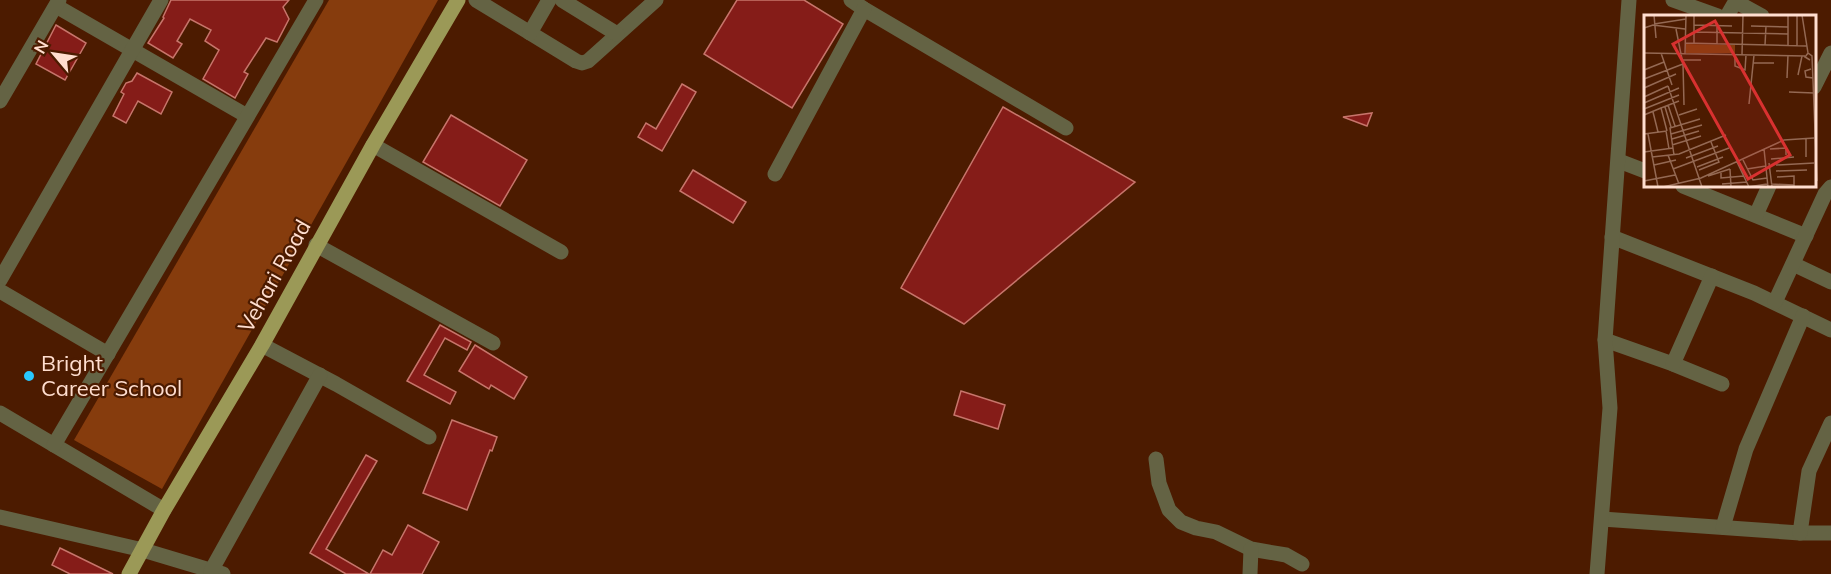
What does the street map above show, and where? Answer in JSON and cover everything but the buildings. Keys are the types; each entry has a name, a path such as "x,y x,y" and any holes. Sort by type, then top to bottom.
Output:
{"main road":[{"name":"Vehari Road","path":"129,574 458,0"}],"street":[{"path":"0,280 161,0"},
{"path":"54,445 316,0"},
{"path":"476,0 582,63 588,61 656,0"},
{"path":"530,33 549,0"},
{"path":"562,0 617,34"},
{"path":"851,0 1066,128"},
{"path":"1597,574 1610,408 1605,340 1629,0"},
{"path":"1673,0 1715,15"},
{"path":"2,92 57,3 132,50 247,116"},
{"path":"1728,15 1734,4 1740,4 1760,15"},
{"path":"775,174 864,9"},
{"path":"1816,85 1831,53"},
{"path":"373,145 561,252"},
{"path":"1619,161 1644,171"},
{"path":"1775,302 1825,194 1831,187"},
{"path":"1688,188 1806,236"},
{"path":"1756,215 1768,188"},
{"path":"1611,237 1775,302 1831,330"},
{"path":"316,245 493,343"},
{"path":"1793,264 1831,282"},
{"path":"1673,364 1713,276"},
{"path":"0,291 108,354"},
{"path":"1723,527 1746,449 1803,316"},
{"path":"1605,340 1722,384"},
{"path":"261,345 320,375 429,437"},
{"path":"0,517 143,550 217,573 320,375"},
{"path":"0,413 164,510"},
{"path":"1800,533 1809,471 1831,423"},
{"path":"1156,459 1159,483 1170,510 1181,522 1216,532 1251,549 1286,555 1302,564"},
{"path":"1602,519 1800,533 1831,533"},
{"path":"1250,574 1251,549"}],"shaded area":[{"path":"329,0 438,0 162,489 74,440"}],"place":[{"name":"Bright Career School","path":"29,376"}]}
